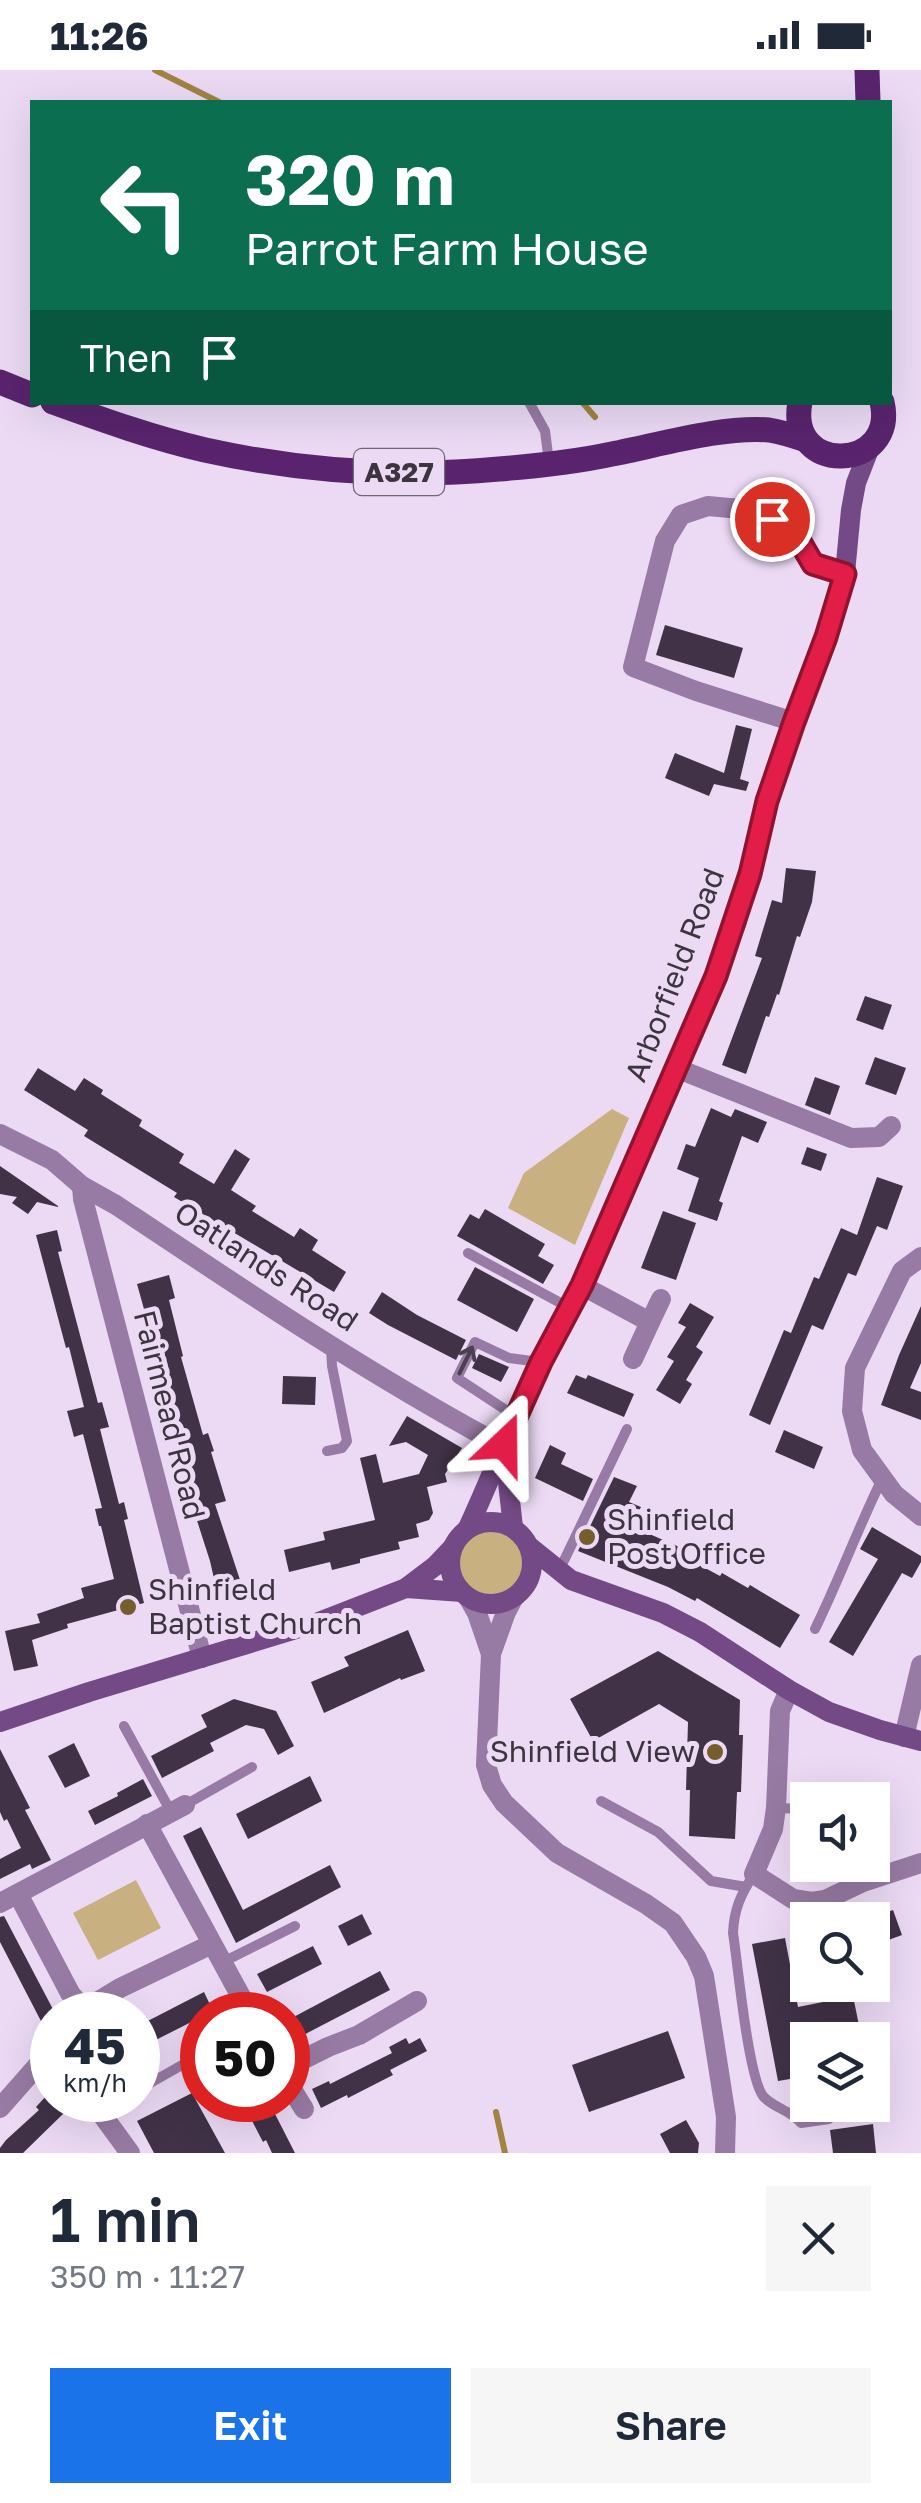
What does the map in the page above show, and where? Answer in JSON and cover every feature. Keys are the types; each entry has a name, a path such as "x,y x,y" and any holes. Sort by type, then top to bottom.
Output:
{"main road":[{"path":"867,70 868,100"},
{"path":"0,382 30,394"},
{"name":"A327","path":"61,405 201,449 361,472 500,469 751,430 772,430 846,457 870,447"},
{"name":"A327","path":"751,430 794,405"},
{"name":"A327","path":"798,405 800,428 816,447"},
{"path":"870,447 883,425 882,405"},
{"name":"Arborfield Road","path":"816,447 837,466 850,510"},
{"name":"Arborfield Road","path":"468,1528 515,1416 582,1285 736,924 767,801 845,574 850,510 870,447"},
{"name":"Arborfield Road","path":"504,1444 513,1528"},
{"path":"0,1722 283,1634 406,1588 445,1558 468,1528 491,1521 513,1528 565,1576 663,1613 830,1712 912,1739"},
{"path":"519,1593 530,1576 530,1547"},
{"path":"452,1548 453,1579 465,1594"},
{"path":"406,1588 465,1594 486,1604 496,1604 565,1576"}],"street":[{"path":"794,722 633,667 665,541 681,515 708,506 751,510 792,528 813,564 845,574"},
{"path":"676,1068 851,1138 879,1137 891,1126"},
{"name":"Oatlands Road","path":"0,1134 52,1160 82,1186 331,1346 436,1409 504,1444"},
{"name":"Fairmead Road","path":"82,1186 202,1658"},
{"path":"918,1510 894,1494 862,1450 852,1410 855,1368 902,1271 921,1257"},
{"path":"582,1285 650,1322"},
{"path":"633,1360 661,1300"},
{"path":"519,1593 506,1612 491,1654 486,1765 492,1786 504,1803 557,1853 673,1923 696,1957 704,1976 726,2117 725,2153"},
{"path":"465,1594 491,1654"},
{"path":"912,1739 921,1665"},
{"path":"789,1690 780,1711 773,1829 750,1880 793,1899 812,1902 921,1862"},
{"path":"69,1992 9,1899 178,1808"},
{"path":"148,1824 239,1992"},
{"path":"114,1992 218,1953"},
{"path":"310,2055 360,2035 417,2001"},
{"path":"0,2108 30,2077"},
{"path":"107,2122 130,2153"}],"lane":[{"path":"531,405 545,431 550,463"},
{"path":"468,1254 568,1307"},
{"path":"515,1416 457,1378 475,1342 509,1358 541,1362"},
{"path":"326,1451 342,1448 347,1441 331,1346"},
{"path":"565,1576 627,1429"},
{"path":"815,1630 882,1478"},
{"path":"124,1726 178,1808 252,1766"},
{"path":"600,1801 658,1832 710,1881 750,1880 734,1914 733,1933 752,2060 760,2092 769,2102 790,2112"},
{"path":"776,1808 790,1809"},
{"path":"218,1953 295,1926"}],"shaded area":[{"path":"612,1109 629,1118 575,1245 508,1208 524,1173"},
{"path":"491,1531 513,1541 523,1563 513,1585 491,1595 469,1585 459,1563 469,1541"},
{"path":"136,1880 161,1928 98,1960 73,1913"}],"building":[{"path":"665,625 743,648 734,678 656,655"},
{"path":"736,725 752,729 740,779 749,782 746,791 714,784 709,796 665,778 675,753 724,773"},
{"path":"786,868 816,871 812,902 746,1074 722,1065 762,958 755,956 772,900 782,903"},
{"path":"865,996 892,1005 883,1030 856,1020"},
{"path":"875,1057 906,1068 896,1095 865,1084"},
{"path":"38,1068 75,1091 84,1078 103,1090 101,1094 142,1120 139,1126 184,1154 179,1163 214,1184 235,1149 250,1159 231,1190 256,1206 252,1211 294,1237 300,1228 318,1240 312,1250 346,1272 334,1292 174,1197 177,1193 84,1136 88,1130 24,1090"},
{"path":"815,1077 840,1086 830,1115 805,1105"},
{"path":"711,1108 731,1117 735,1109 767,1122 758,1143 742,1136 719,1201 723,1203 717,1221 688,1211 699,1178 677,1169 686,1144 695,1147"},
{"path":"807,1147 827,1154 821,1171 801,1164"},
{"path":"0,1166 58,1207 37,1202 28,1214 12,1203 17,1197 0,1194"},
{"path":"877,1177 903,1186 887,1230 877,1226 856,1276 848,1273 823,1330 812,1325 770,1425 749,1415 784,1330 791,1333 814,1277 819,1279 841,1228 857,1235"},
{"path":"485,1209 545,1244 538,1256 554,1265 543,1284 457,1236 470,1214 479,1219"},
{"path":"663,1211 696,1223 676,1280 641,1268"},
{"path":"57,1230 62,1251 58,1252 98,1403 102,1402 109,1427 100,1429 119,1504 124,1502 128,1519 124,1520 144,1603 67,1624 68,1628 32,1640 38,1666 14,1671 5,1631 40,1623 37,1614 84,1598 81,1588 114,1579 95,1509 102,1508 83,1434 74,1437 67,1411 84,1407 36,1235"},
{"path":"475,1267 534,1299 517,1332 457,1300"},
{"path":"169,1275 175,1298 169,1300 181,1357 203,1435 208,1433 214,1451 211,1452 226,1501 215,1504 243,1589 218,1596 183,1477 188,1475 181,1442 137,1284"},
{"path":"382,1292 466,1340 456,1360 369,1313"},
{"path":"690,1303 714,1317 696,1347 703,1352 686,1380 692,1384 680,1404 656,1390 674,1361 667,1357 686,1327 678,1323"},
{"path":"921,1306 921,1363 910,1388 921,1392 921,1420 881,1405"},
{"path":"479,1354 509,1367 501,1382 472,1368"},
{"path":"576,1375 586,1379 588,1375 634,1394 624,1417 567,1393"},
{"path":"283,1376 316,1377 315,1405 282,1404"},
{"path":"407,1416 462,1448 445,1474 447,1482 427,1487 433,1513 429,1520 416,1524 419,1537 398,1542 400,1549 360,1559 360,1563 332,1570 330,1562 289,1572 284,1550 325,1540 323,1532 375,1520 360,1458 376,1454 383,1483 419,1474 428,1455 406,1442 389,1446"},
{"path":"784,1430 823,1447 814,1469 775,1452"},
{"path":"550,1445 566,1453 561,1464 593,1479 583,1501 535,1478"},
{"path":"614,1477 637,1486 629,1502 641,1507 631,1526 684,1549 681,1555 720,1576 722,1573 748,1588 750,1585 800,1615 780,1648 697,1598 695,1601 578,1551"},
{"path":"872,1527 921,1556 921,1562 912,1578 902,1573 853,1656 829,1642 878,1559 860,1549"},
{"path":"408,1630 425,1671 400,1678 324,1713 311,1682 349,1666 344,1657"},
{"name":"Shinfield View","path":"658,1651 740,1700 741,1792 737,1792 735,1839 689,1836 688,1722 659,1704 593,1741 570,1699"},
{"path":"234,1699 276,1711 294,1746 278,1755 264,1729 246,1725 210,1743 214,1751 162,1778 151,1756 207,1727 201,1715"},
{"path":"74,1743 90,1776 65,1788 48,1756"},
{"path":"0,1749 51,1860 32,1869 30,1864 0,1879 0,1859 21,1848 0,1812"},
{"path":"310,1776 322,1801 248,1839 236,1814"},
{"path":"143,1779 152,1796 95,1825 88,1811"},
{"path":"201,1827 243,1910 330,1865 341,1887 236,1943 183,1836"},
{"path":"893,1910 902,1935 890,1939"},
{"path":"362,1914 372,1934 348,1946 338,1926"},
{"path":"4,1916 44,1992 30,1992 30,2000 0,1942 0,1917"},
{"path":"785,1938 790,2002 797,2002 798,2007 854,2002 858,2022 790,2022 790,2079 778,2081 752,1944"},
{"path":"313,1946 322,1964 267,1992 257,1974"},
{"path":"380,1971 390,1990 310,2032 310,2008"},
{"path":"180,2004 180,2028 160,2038 160,2015"},
{"path":"668,2031 685,2078 589,2112 572,2065"},
{"path":"406,2038 409,2044 420,2038 427,2051 390,2070 393,2075 321,2108 312,2089 392,2053 389,2047"},
{"path":"180,2099 180,2122 208,2122 225,2153 154,2153 138,2122 160,2122 160,2109"},
{"path":"30,2118 30,2122 55,2122 23,2153 0,2153 6,2140"},
{"path":"686,2120 699,2143 698,2153 670,2153 660,2134"},
{"path":"253,2122 279,2122 295,2153 272,2153 266,2140 263,2142"},
{"path":"873,2124 876,2153 833,2153 830,2130"}],"waterway":[{"path":"155,70 215,100"},
{"path":"585,405 595,417"},
{"path":"496,2112 505,2153"}],"place":[{"name":"Shinfield Post Office","path":"587,1537"},
{"name":"Shinfield Baptist Church","path":"128,1607"},
{"name":"Shinfield View","path":"715,1752"}],"route":[{"path":"504,1444 582,1285 716,976 736,924 767,801 845,574 813,564 792,528 772,519"}]}
